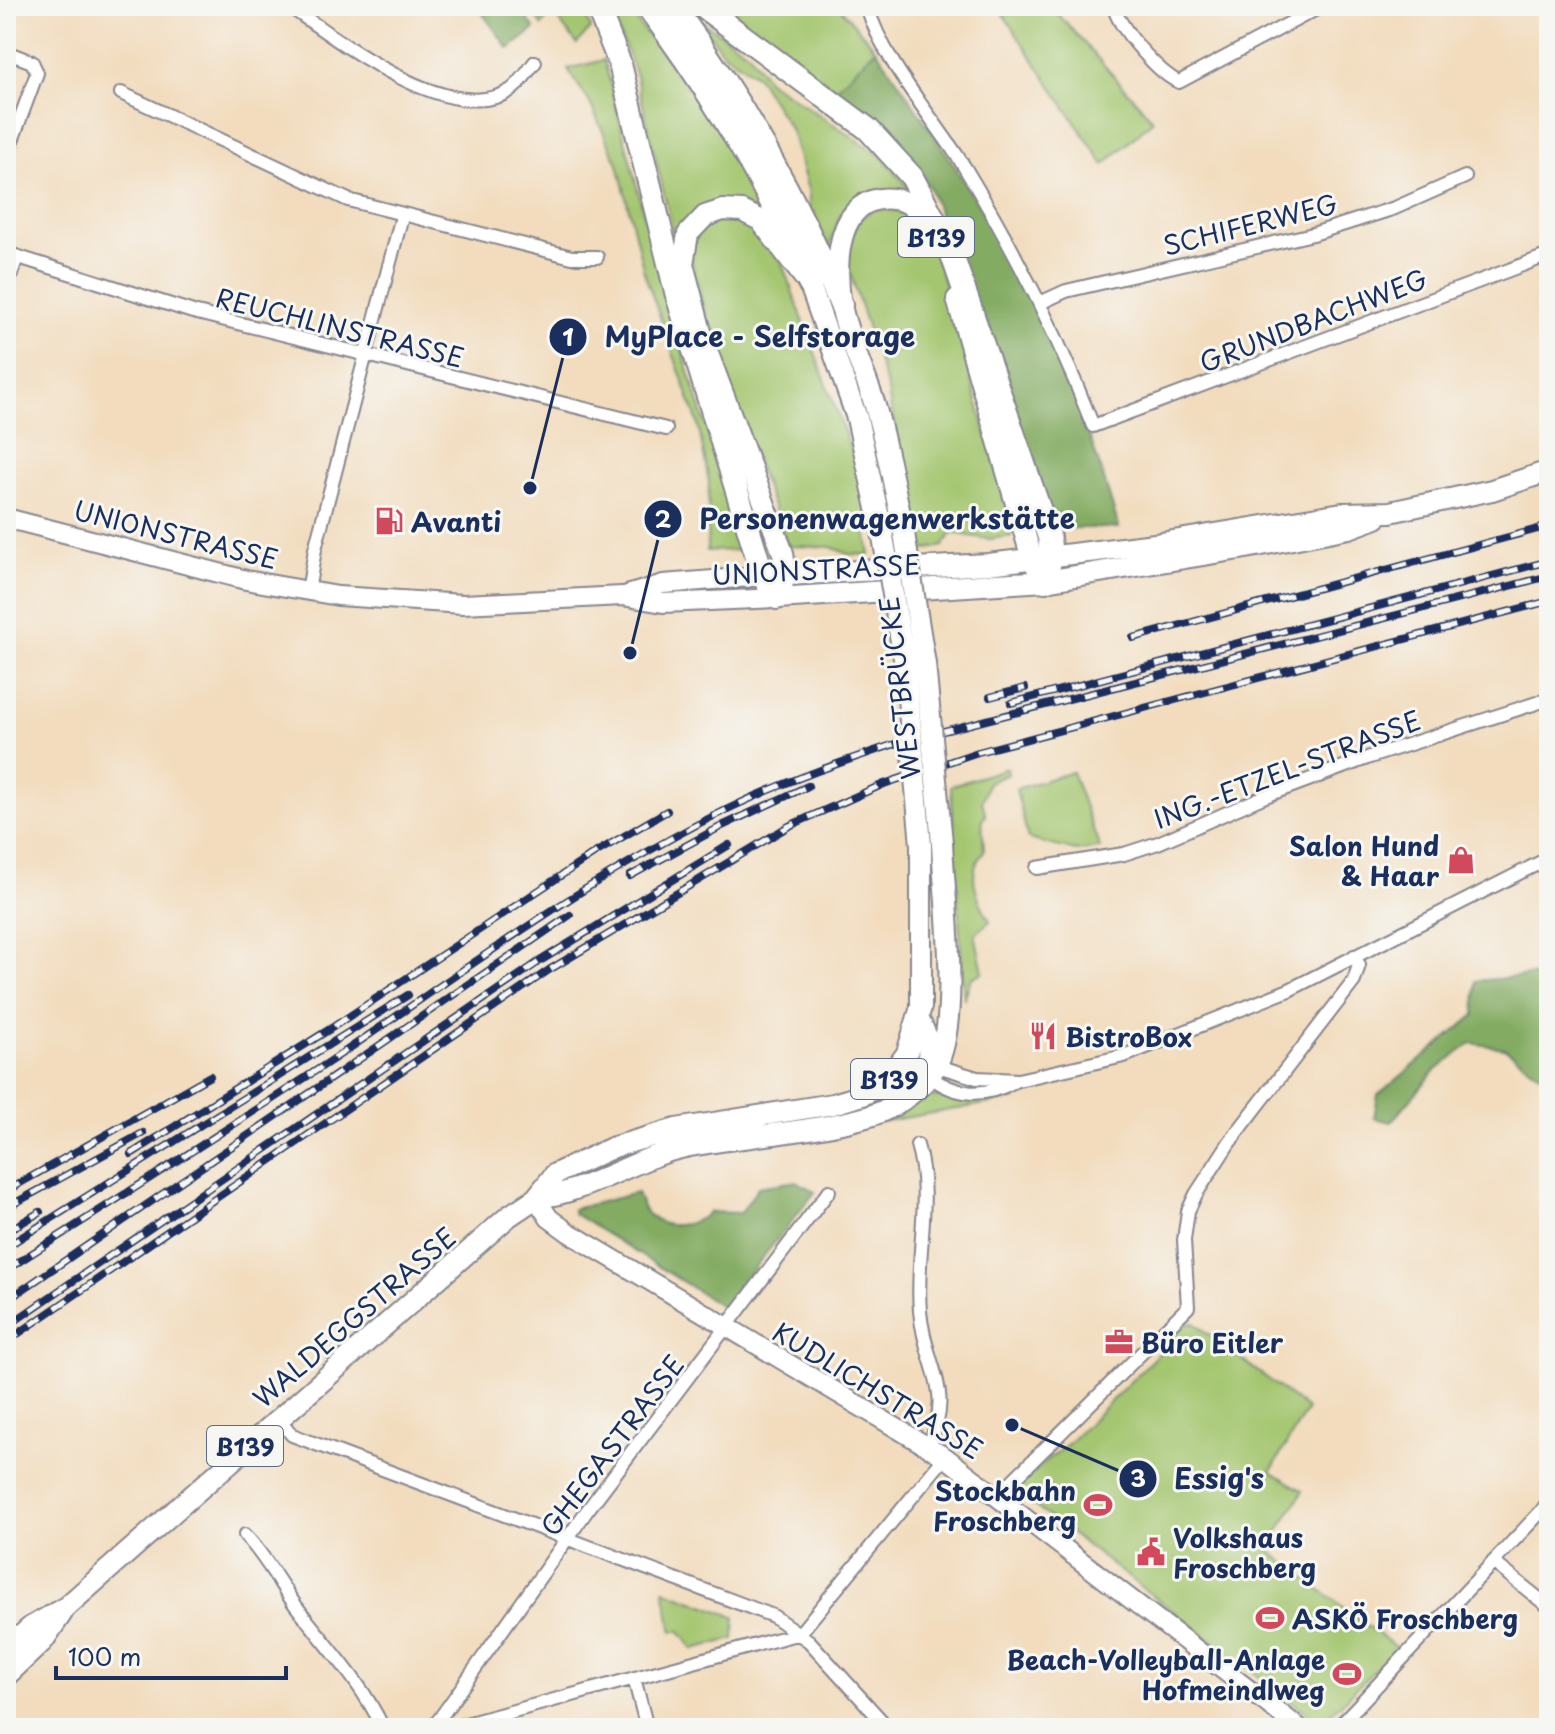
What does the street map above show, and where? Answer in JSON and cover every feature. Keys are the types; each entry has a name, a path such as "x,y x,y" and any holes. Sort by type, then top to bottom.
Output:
{"highway":[{"path":"597,6 620,64 672,278 763,576 777,598"},
{"path":"647,6 739,140 810,285"},
{"path":"673,6 742,106 771,157 815,243 841,305"},
{"path":"702,6 868,129 893,152 928,203 951,252 1049,537 1041,558 1045,581"}],"main road":[{"name":"B139","path":"841,305 839,249 849,219 863,206 877,200 899,200 912,206 927,221 946,262 1041,558"},
{"name":"B139","path":"786,575 783,553 704,343 683,264 685,240 705,216 723,210 742,211 766,226 810,285"},
{"name":"WESTBRÜCKE","path":"810,285 857,418 882,531 905,664 921,845 923,959 919,1020"},
{"name":"WESTBRÜCKE","path":"841,305 875,407 903,527 925,664 942,843 948,1003 946,1036 931,1068"},
{"name":"UNIONSTRASSE","path":"6,518 246,580 308,592 463,604 622,596 663,603 1045,581 1161,564 1349,528 1390,512 1465,497 1549,471"},
{"name":"UNIONSTRASSE","path":"622,596 663,584 1041,558 1166,543 1342,513 1390,512"},
{"path":"777,598 786,575"},
{"name":"B139","path":"894,1074 907,1053 919,1020"},
{"path":"919,1020 928,1039 931,1068"},
{"name":"WALDEGGSTRASSE","path":"536,1198 561,1196 642,1160 681,1148 868,1116 905,1098 931,1068"},
{"name":"WALDEGGSTRASSE","path":"6,1649 31,1627 66,1607 277,1417 509,1216 536,1198 555,1174 614,1147 676,1129 841,1102 875,1089 894,1074"},
{"name":"KUDLICHSTRASSE","path":"536,1198 558,1226 945,1457 1299,1728"},
{"name":"WALDEGGSTRASSE","path":"6,1676 43,1641 66,1607"}],"street":[{"path":"289,6 376,65 455,96 483,98 501,94 519,82 535,62"},
{"path":"867,6 884,45 963,166 1042,302"},
{"path":"1114,6 1118,21 1163,72 1179,82 1322,6"},
{"path":"6,52 32,62 37,73 6,157"},
{"path":"121,93 329,193 402,216 572,257 597,257"},
{"name":"SCHIFERWEG","path":"1042,302 1066,291 1313,234 1395,208 1465,177"},
{"path":"308,592 315,549 402,216"},
{"path":"6,289 11,255"},
{"name":"REUCHLINSTRASSE","path":"11,255 193,312 666,429"},
{"name":"GRUNDBACHWEG","path":"1042,302 1093,426 1549,255"},
{"name":"ING.-ETZEL-STRASSE","path":"1037,868 1124,854 1158,843 1263,797 1370,757 1549,699"},
{"path":"931,1068 950,1089 975,1094 1001,1089 1018,1080 1124,1056 1276,996 1549,858"},
{"path":"997,1496 1188,1307 1184,1240 1188,1211 1196,1194 1229,1143 1354,981 1359,965 1354,956"},
{"path":"931,1068 977,1078 1018,1080"},
{"name":"WALDEGGSTRASSE","path":"894,1074 931,1068"},
{"path":"917,1145 922,1176 920,1314 924,1342 942,1402 928,1447"},
{"name":"GHEGASTRASSE","path":"433,1728 568,1538 829,1191"},
{"path":"277,1417 292,1435 773,1616 800,1633 888,1728"},
{"path":"451,1728 800,1633 945,1457"},
{"path":"1337,1728 1549,1503"},
{"path":"245,1535 267,1558 310,1625 353,1674 383,1728"},
{"path":"1493,1562 1549,1607"},
{"path":"634,1678 647,1728"}],"green space":[{"path":"477,6 518,6 535,29 509,49"},
{"path":"528,6 581,6 591,28 577,44 556,17 547,18 542,26"},
{"path":"609,6 625,6 714,120 770,216 756,208 679,231 675,240 636,76"},
{"path":"720,6 838,6 876,49 836,89"},
{"path":"1020,6 1051,6 1153,120 1104,165 1003,14"},
{"path":"700,20 749,53 768,81 880,155 915,195 854,201 840,215 829,249 809,209 809,193 791,131 757,76 722,52"},
{"path":"876,49 974,197 1027,290 1079,407 1119,528 1055,528 930,189 900,145 836,89"},
{"path":"604,60 668,306 743,541 741,550 707,551 709,482 698,423 644,272 618,164 590,103 568,69"},
{"path":"874,209 908,214 921,224 932,240 1012,525 1011,536 989,539 952,533 943,546 922,550 917,523 912,523 888,391 848,267 848,242 861,218"},
{"path":"727,220 753,226 781,261 859,472 871,525 865,526 870,555 848,554 831,547 788,546 717,359 690,255 698,233 714,222"},
{"path":"1007,768 1008,774 988,782 982,801 986,816 982,819 984,851 978,859 974,877 977,895 990,921 975,934 983,972 971,978 964,1000 951,786"},
{"path":"1072,772 1100,848 1076,851 1028,839 1016,789"},
{"path":"1549,974 1549,1081 1504,1048 1471,1043 1433,1073 1391,1122 1374,1118 1378,1095 1475,1015 1476,981"},
{"path":"1013,1090 1015,1099 880,1122 927,1096 968,1099"},
{"path":"797,1181 815,1192 723,1307 573,1213 573,1209 637,1193 645,1211 652,1218 668,1224 686,1224 709,1212 741,1213 758,1187"},
{"path":"1194,1323 1307,1409 1271,1471 1303,1491 1267,1549 1397,1648 1323,1721 1315,1719 1012,1489 1069,1443 1168,1344 1166,1340 1186,1324"},
{"path":"664,1590 735,1617 734,1639 693,1649 680,1631 672,1631"}],"railway":[{"path":"1133,638 1549,526"},
{"path":"1011,703 1549,561"},
{"path":"6,1270 305,1078 583,890 681,833 752,798 901,742 1549,576"},
{"path":"6,1342 549,970 789,826 884,784 978,752 1549,601"},
{"path":"990,697 1025,688"},
{"path":"630,876 722,826 808,786"},
{"path":"131,1154 330,1029 595,853 667,811"},
{"path":"6,1327 540,961 729,845"},
{"path":"6,1301 570,915"},
{"path":"6,1247 408,995"},
{"path":"6,1191 210,1076"},
{"path":"6,1208 143,1133"},
{"path":"6,1232 40,1212"}],"place":[{"name":"MyPlace - Selfstorage","path":"530,488"},
{"name":"Avanti","path":"389,521"},
{"name":"Personenwagenwerkstätte","path":"630,653"},
{"name":"Salon Hund & Haar","path":"1461,860"},
{"name":"BistroBox","path":"1043,1036"},
{"name":"Büro Eitler","path":"1119,1342"},
{"name":"Essig's","path":"1012,1425"},
{"name":"Stockbahn Froschberg","path":"1098,1505"},
{"name":"Volkshaus Froschberg","path":"1151,1552"},
{"name":"ASKÖ Froschberg","path":"1270,1618"},
{"name":"Beach-Volleyball-Anlage Hofmeindlweg","path":"1347,1674"}]}
